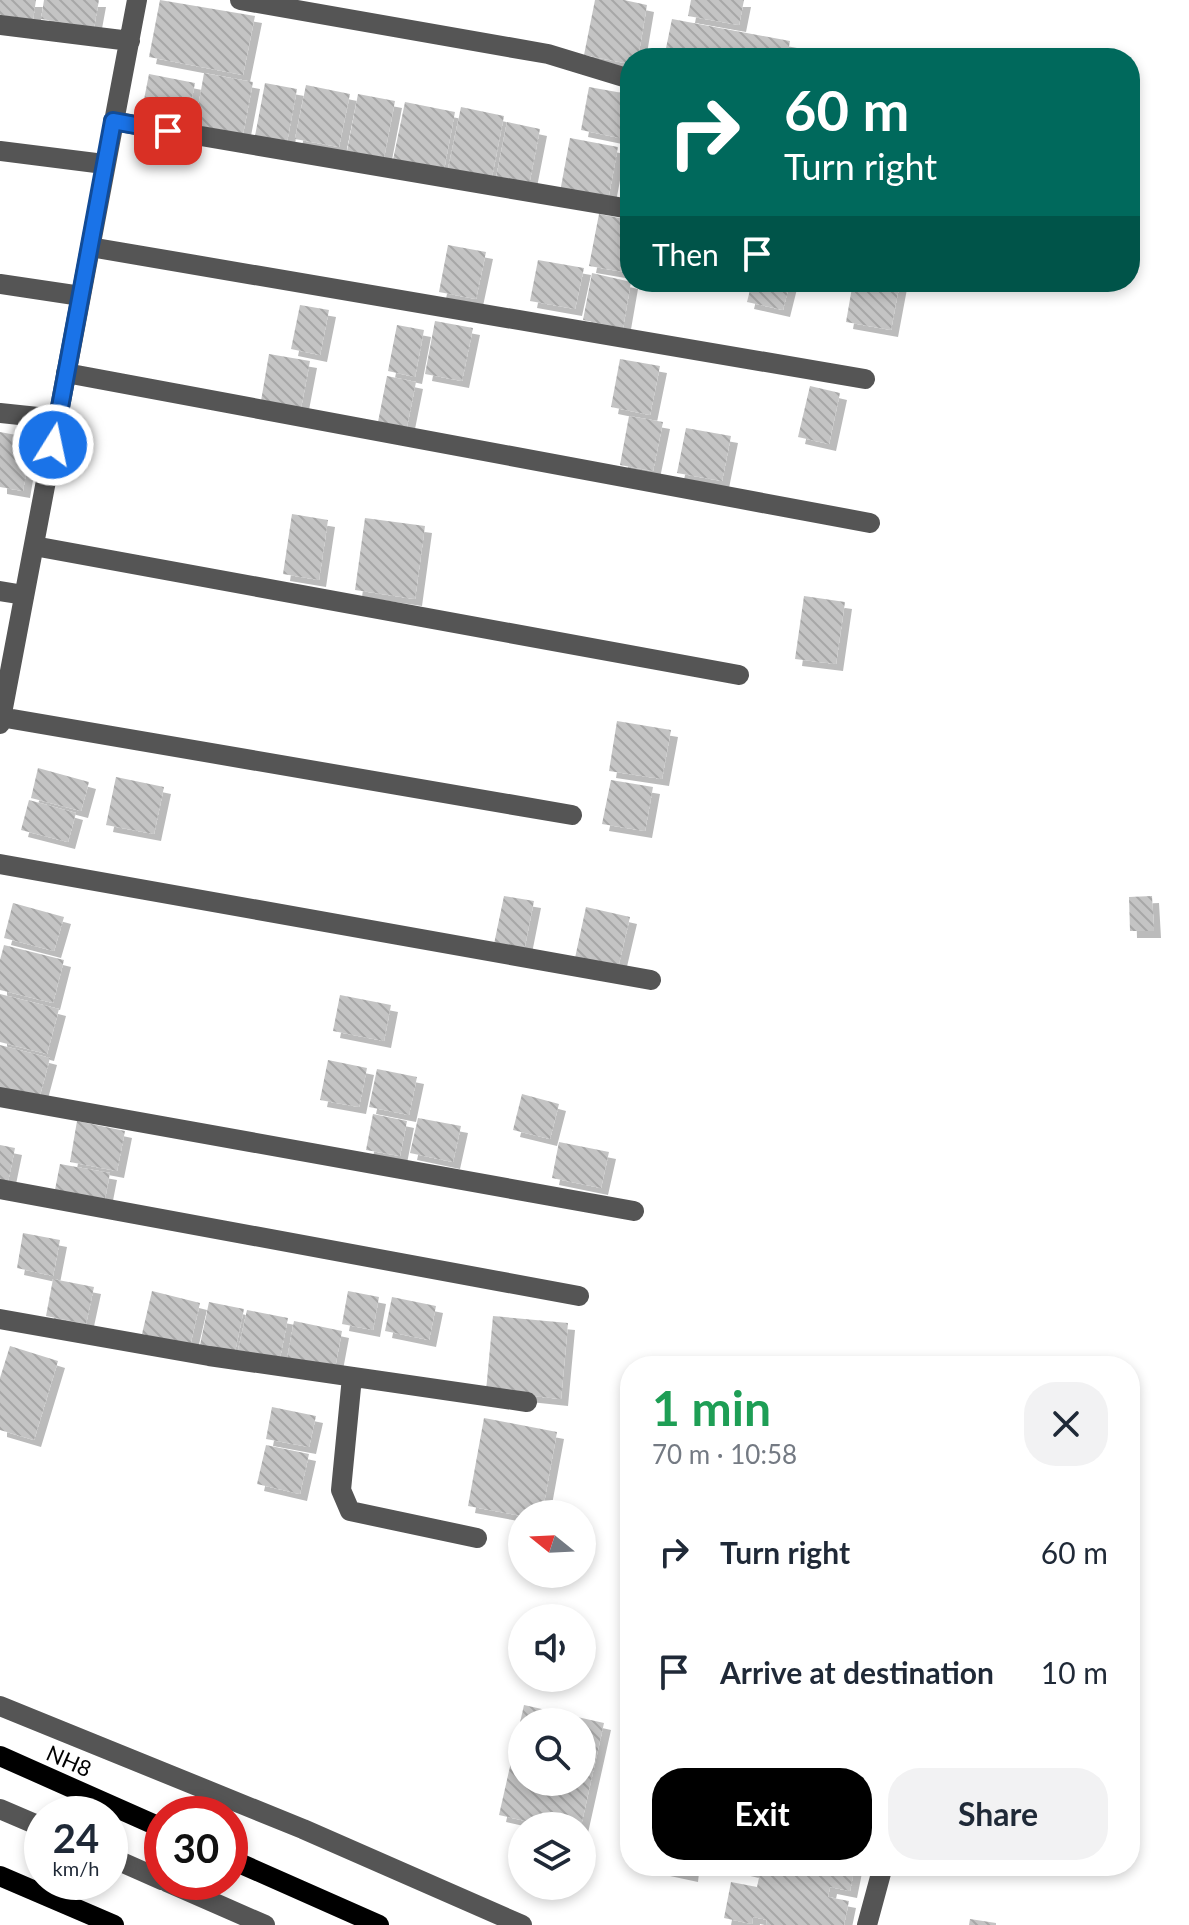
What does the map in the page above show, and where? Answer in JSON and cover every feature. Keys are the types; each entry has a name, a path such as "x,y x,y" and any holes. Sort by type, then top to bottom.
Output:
{"main road":[{"name":"NH8","path":"0,1756 144,1820"},
{"path":"248,1867 379,1925"},
{"path":"0,1876 114,1925"}],"street":[{"path":"137,0 1,721 572,815"},
{"path":"240,0 548,54 620,76"},
{"path":"0,25 130,41"},
{"path":"113,121 620,207"},
{"path":"0,151 104,164"},
{"path":"90,247 865,379"},
{"path":"0,284 81,296"},
{"path":"66,373 870,523"},
{"path":"0,413 57,419"},
{"path":"34,546 739,675"},
{"path":"0,591 24,595"},
{"path":"0,864 651,980"},
{"path":"0,1097 634,1211"},
{"path":"0,1189 579,1296"},
{"path":"0,1319 209,1356 527,1402"},
{"path":"352,1377 341,1490 350,1511 477,1538"},
{"path":"0,1706 303,1829 498,1920 522,1925"},
{"path":"0,1809 24,1819"},
{"path":"867,1925 880,1876"},
{"path":"208,1900 265,1925"}],"building":[{"path":"0,0 36,0 33,20 0,15"},
{"path":"44,0 99,0 94,27 41,19"},
{"path":"160,0 255,16 243,75 149,57"},
{"path":"595,0 624,0 647,5 640,48 620,48 620,62 584,55"},
{"path":"691,0 744,0 739,25 688,16"},
{"path":"672,19 790,41 789,48 666,48"},
{"path":"204,73 253,82 243,134 195,125"},
{"path":"149,74 195,83 186,129 140,120"},
{"path":"265,83 297,89 287,142 255,136"},
{"path":"306,85 350,94 339,147 295,139"},
{"path":"589,87 620,93 620,138 581,130"},
{"path":"358,94 395,101 384,158 347,151"},
{"path":"405,102 455,112 444,170 393,160"},
{"path":"461,107 504,116 492,177 448,169"},
{"path":"507,122 540,129 529,185 496,178"},
{"path":"570,138 618,147 608,200 560,192"},
{"path":"599,214 620,218 620,271 589,266"},
{"path":"448,245 486,252 476,299 439,292"},
{"path":"538,260 584,268 575,309 530,301"},
{"path":"592,273 620,279 620,292 629,292 623,328 583,320"},
{"path":"750,292 788,292 783,310 747,302"},
{"path":"851,292 898,292 891,330 846,322"},
{"path":"300,305 329,310 320,355 291,349"},
{"path":"435,321 473,328 462,381 425,374"},
{"path":"397,325 424,330 415,377 388,371"},
{"path":"269,354 310,361 301,408 261,401"},
{"path":"620,359 660,366 650,415 611,407"},
{"path":"387,376 416,382 407,427 378,422"},
{"path":"810,386 840,393 829,444 798,437"},
{"path":"629,416 663,422 653,471 620,465"},
{"path":"686,428 731,436 722,481 677,473"},
{"path":"0,432 32,438 23,491 0,487"},
{"path":"292,514 328,520 319,580 283,574"},
{"path":"365,518 425,526 415,599 355,590"},
{"path":"804,596 845,602 836,664 795,659"},
{"path":"617,721 671,730 662,779 609,771"},
{"path":"38,768 89,782 81,811 31,798"},
{"path":"116,777 164,787 154,834 106,825"},
{"path":"611,780 653,787 645,831 602,824"},
{"path":"29,800 76,813 68,842 21,830"},
{"path":"504,896 534,901 524,951 494,944"},
{"path":"1152,896 1154,931 1130,931 1129,897"},
{"path":"13,903 64,917 54,951 4,938"},
{"path":"586,907 630,917 618,968 575,958"},
{"path":"4,945 64,960 53,1003 0,990 0,960"},
{"path":"0,994 59,1009 47,1054 0,1042"},
{"path":"340,995 391,1005 384,1041 333,1031"},
{"path":"0,1045 50,1058 39,1099 0,1089"},
{"path":"328,1060 367,1068 359,1107 320,1100"},
{"path":"377,1069 417,1077 409,1115 369,1107"},
{"path":"522,1094 559,1104 550,1139 513,1130"},
{"path":"373,1114 407,1121 400,1156 366,1150"},
{"path":"418,1118 461,1126 453,1162 410,1153"},
{"path":"77,1121 125,1131 117,1171 70,1162"},
{"path":"559,1142 609,1152 601,1188 552,1178"},
{"path":"0,1145 15,1148 8,1182 0,1180"},
{"path":"60,1164 110,1173 104,1204 54,1195"},
{"path":"23,1233 60,1240 53,1276 17,1268"},
{"path":"53,1279 94,1287 86,1324 46,1316"},
{"path":"152,1291 200,1303 190,1346 142,1334"},
{"path":"348,1291 379,1297 373,1330 342,1324"},
{"path":"392,1297 436,1306 429,1340 385,1331"},
{"path":"209,1302 244,1309 235,1352 200,1345"},
{"path":"247,1310 288,1318 280,1358 238,1350"},
{"path":"493,1316 568,1323 561,1399 486,1391"},
{"path":"294,1321 342,1331 335,1368 287,1359"},
{"path":"10,1346 58,1361 34,1440 0,1430 0,1378"},
{"path":"272,1407 316,1416 309,1447 266,1439"},
{"path":"484,1418 557,1432 545,1500 508,1500 508,1513 468,1506"},
{"path":"266,1445 309,1454 300,1494 257,1484"},
{"path":"596,1721 604,1723 596,1759"},
{"path":"508,1775 508,1796 588,1796 584,1812 508,1812 508,1817 499,1815"},
{"path":"759,1876 853,1876 850,1891 830,1887 828,1897 849,1901 844,1925 766,1925 767,1920 753,1917 752,1924 724,1918 731,1882 757,1887"},
{"path":"970,1919 996,1923 996,1925 969,1925"}],"route":[{"path":"53,445 113,121 168,131"}]}
